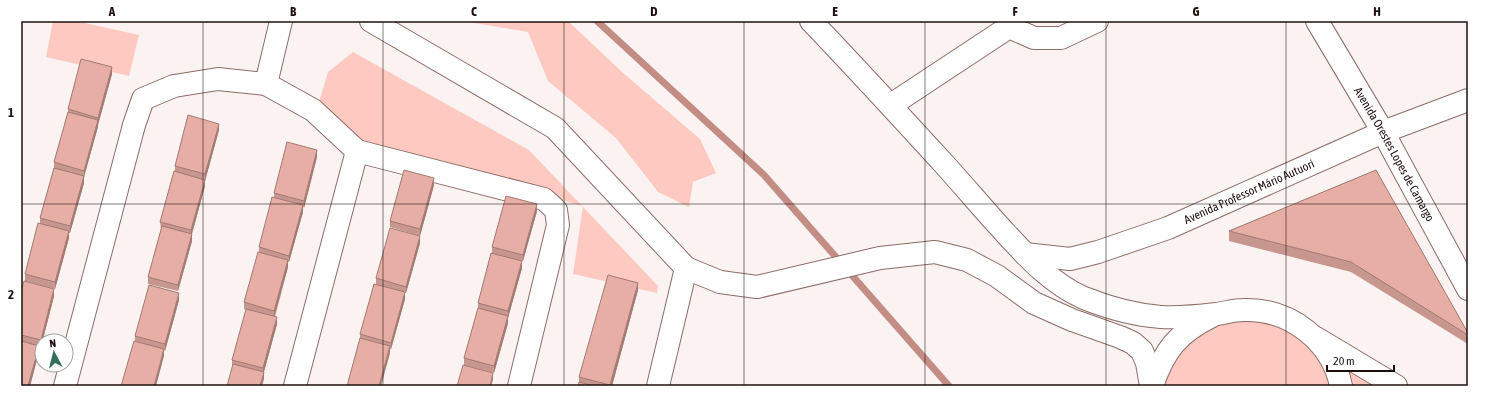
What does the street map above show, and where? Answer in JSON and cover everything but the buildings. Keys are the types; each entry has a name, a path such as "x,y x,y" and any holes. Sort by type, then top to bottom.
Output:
{"main road":[{"path":"266,84 281,21"},
{"path":"371,21 556,128 686,268 720,282 757,286 880,258 935,252 966,260 997,276 1034,303 1072,320 1120,336 1132,343 1142,352 1147,363 1152,386"},
{"path":"811,21 892,106 1025,254 1050,278 1083,297 1119,310 1163,317 1217,314 1243,310 1270,312 1294,322 1316,338 1396,386"},
{"path":"892,106 1009,24 1034,38 1061,38 1097,21"},
{"name":"Avenida Orestes Lopes de Camargo","path":"1317,21 1383,132 1468,289"},
{"path":"65,386 134,125 143,99 174,86 218,79 266,84 313,110 357,151 544,199 556,210 558,225 520,386"},
{"name":"Avenida Professor Mário Autuori","path":"1025,254 1070,259 1112,247 1168,228 1383,132 1468,100"},
{"path":"296,386 357,151"},
{"path":"658,386 686,268"},
{"path":"1152,386 1159,364 1174,342 1193,325 1217,314"},
{"path":"1316,338 1332,359 1341,386"}],"shaded area":[{"path":"53,21 76,21 139,35 129,76 46,57"},
{"path":"463,21 568,21 622,72 700,139 716,173 693,182 689,207 658,192 616,138 548,81 528,32"},
{"path":"353,52 529,150 582,206 355,143 317,109 328,72"},
{"path":"583,207 658,286 657,293 573,274"},
{"path":"1254,319 1281,326 1305,343 1323,367 1330,386 1164,386 1176,356 1197,335 1224,322"},
{"path":"1347,370 1375,386 1353,386"}],"waterway":[{"path":"597,21 764,175 949,386"}]}
